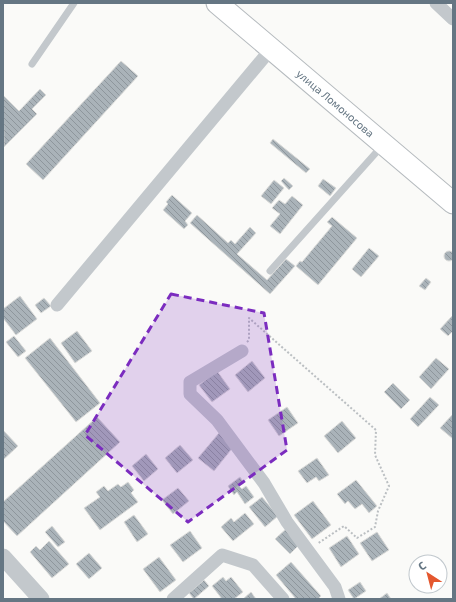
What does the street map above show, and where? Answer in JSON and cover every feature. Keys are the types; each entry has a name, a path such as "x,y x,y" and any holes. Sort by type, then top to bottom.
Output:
{"main road":[{"name":"улица Ломоносова","path":"217,3 453,203"}],"street":[{"path":"436,3 453,19"},
{"path":"56,305 271,49"},
{"path":"242,351 190,382 190,394 217,420 264,483 288,522 335,587 339,599"},
{"path":"173,599 222,555 253,565 283,599"},
{"path":"3,557 41,599"}],"lane":[{"path":"32,64 74,3"},
{"path":"270,271 384,144"}],"path":[{"path":"242,351 249,340 250,318 376,430 375,455 389,486 378,511 375,527 357,538 344,526 308,550"}],"highlighted area":[{"path":"171,294 264,313 287,450 188,522 85,435"}],"building":[{"path":"121,61 138,76 43,180 26,164"},
{"path":"40,89 46,95 32,109 37,114 4,147 3,95 19,111"},
{"path":"273,139 310,169 306,173 270,143"},
{"path":"284,178 293,186 289,190 281,181"},
{"path":"323,179 336,188 330,196 318,186"},
{"path":"274,180 284,188 271,204 261,196"},
{"path":"172,195 192,213 185,221 188,225 184,229 163,210 168,204 166,202"},
{"path":"292,196 303,205 280,234 270,226 280,214 272,208 279,200 285,204"},
{"path":"197,215 228,243 231,240 235,244 250,227 256,233 237,254 267,280 286,259 295,266 270,294 190,223"},
{"path":"332,217 357,238 318,285 296,266 300,261 302,262 332,226 327,222"},
{"path":"369,248 379,256 361,277 352,269"},
{"path":"447,251 451,251 454,256 451,261 447,261 444,258 444,254"},
{"path":"426,278 431,282 425,290 419,286"},
{"path":"20,296 37,319 16,335 3,318 3,309"},
{"path":"44,298 51,306 41,313 35,305"},
{"path":"453,315 453,331 448,336 440,329"},
{"path":"77,331 92,351 75,363 61,343"},
{"path":"14,336 26,351 18,357 6,342"},
{"path":"50,338 100,403 76,422 25,358"},
{"path":"436,358 449,369 431,389 419,377"},
{"path":"252,361 265,378 248,392 235,375"},
{"path":"217,371 230,389 212,402 199,385"},
{"path":"393,383 410,400 401,409 384,392"},
{"path":"430,397 439,405 418,427 410,419"},
{"path":"287,407 298,423 279,436 268,420"},
{"path":"453,414 453,439 440,428"},
{"path":"97,417 120,442 17,536 3,521 3,502"},
{"path":"342,421 356,438 338,453 324,436"},
{"path":"3,430 18,446 3,460"},
{"path":"219,433 234,446 214,471 198,458"},
{"path":"180,445 193,460 177,473 165,458"},
{"path":"146,454 158,469 144,481 132,466"},
{"path":"317,458 329,475 319,481 316,477 307,483 298,471"},
{"path":"240,477 244,483 239,486 242,489 246,486 254,497 245,504 237,492 234,495 228,486"},
{"path":"356,480 377,506 369,513 362,504 355,509 348,501 345,504 337,494"},
{"path":"128,482 134,490 131,493 138,502 100,530 84,508 100,497 96,492 104,486 108,491 118,484 121,487"},
{"path":"178,488 189,501 173,514 162,500"},
{"path":"262,497 278,516 265,527 249,507"},
{"path":"313,501 331,525 312,539 294,515"},
{"path":"245,513 254,524 233,541 221,527 231,518 234,522"},
{"path":"134,515 148,534 137,542 124,522"},
{"path":"52,526 65,542 58,547 45,532"},
{"path":"287,528 301,543 290,554 275,539"},
{"path":"190,531 202,548 183,562 170,545"},
{"path":"377,532 389,550 372,561 360,543"},
{"path":"347,536 359,554 341,567 329,548"},
{"path":"49,541 69,564 52,578 30,552 36,546 40,550"},
{"path":"89,553 102,568 89,579 76,564"},
{"path":"159,557 176,580 160,592 143,569"},
{"path":"291,562 321,596 318,599 296,599 276,575"},
{"path":"223,577 226,581 231,577 243,592 234,599 222,599 212,586"},
{"path":"204,580 209,586 194,599 189,593"},
{"path":"360,582 366,591 354,599 348,590"},
{"path":"251,592 256,599 243,599"},
{"path":"387,593 391,599 379,599"}]}
